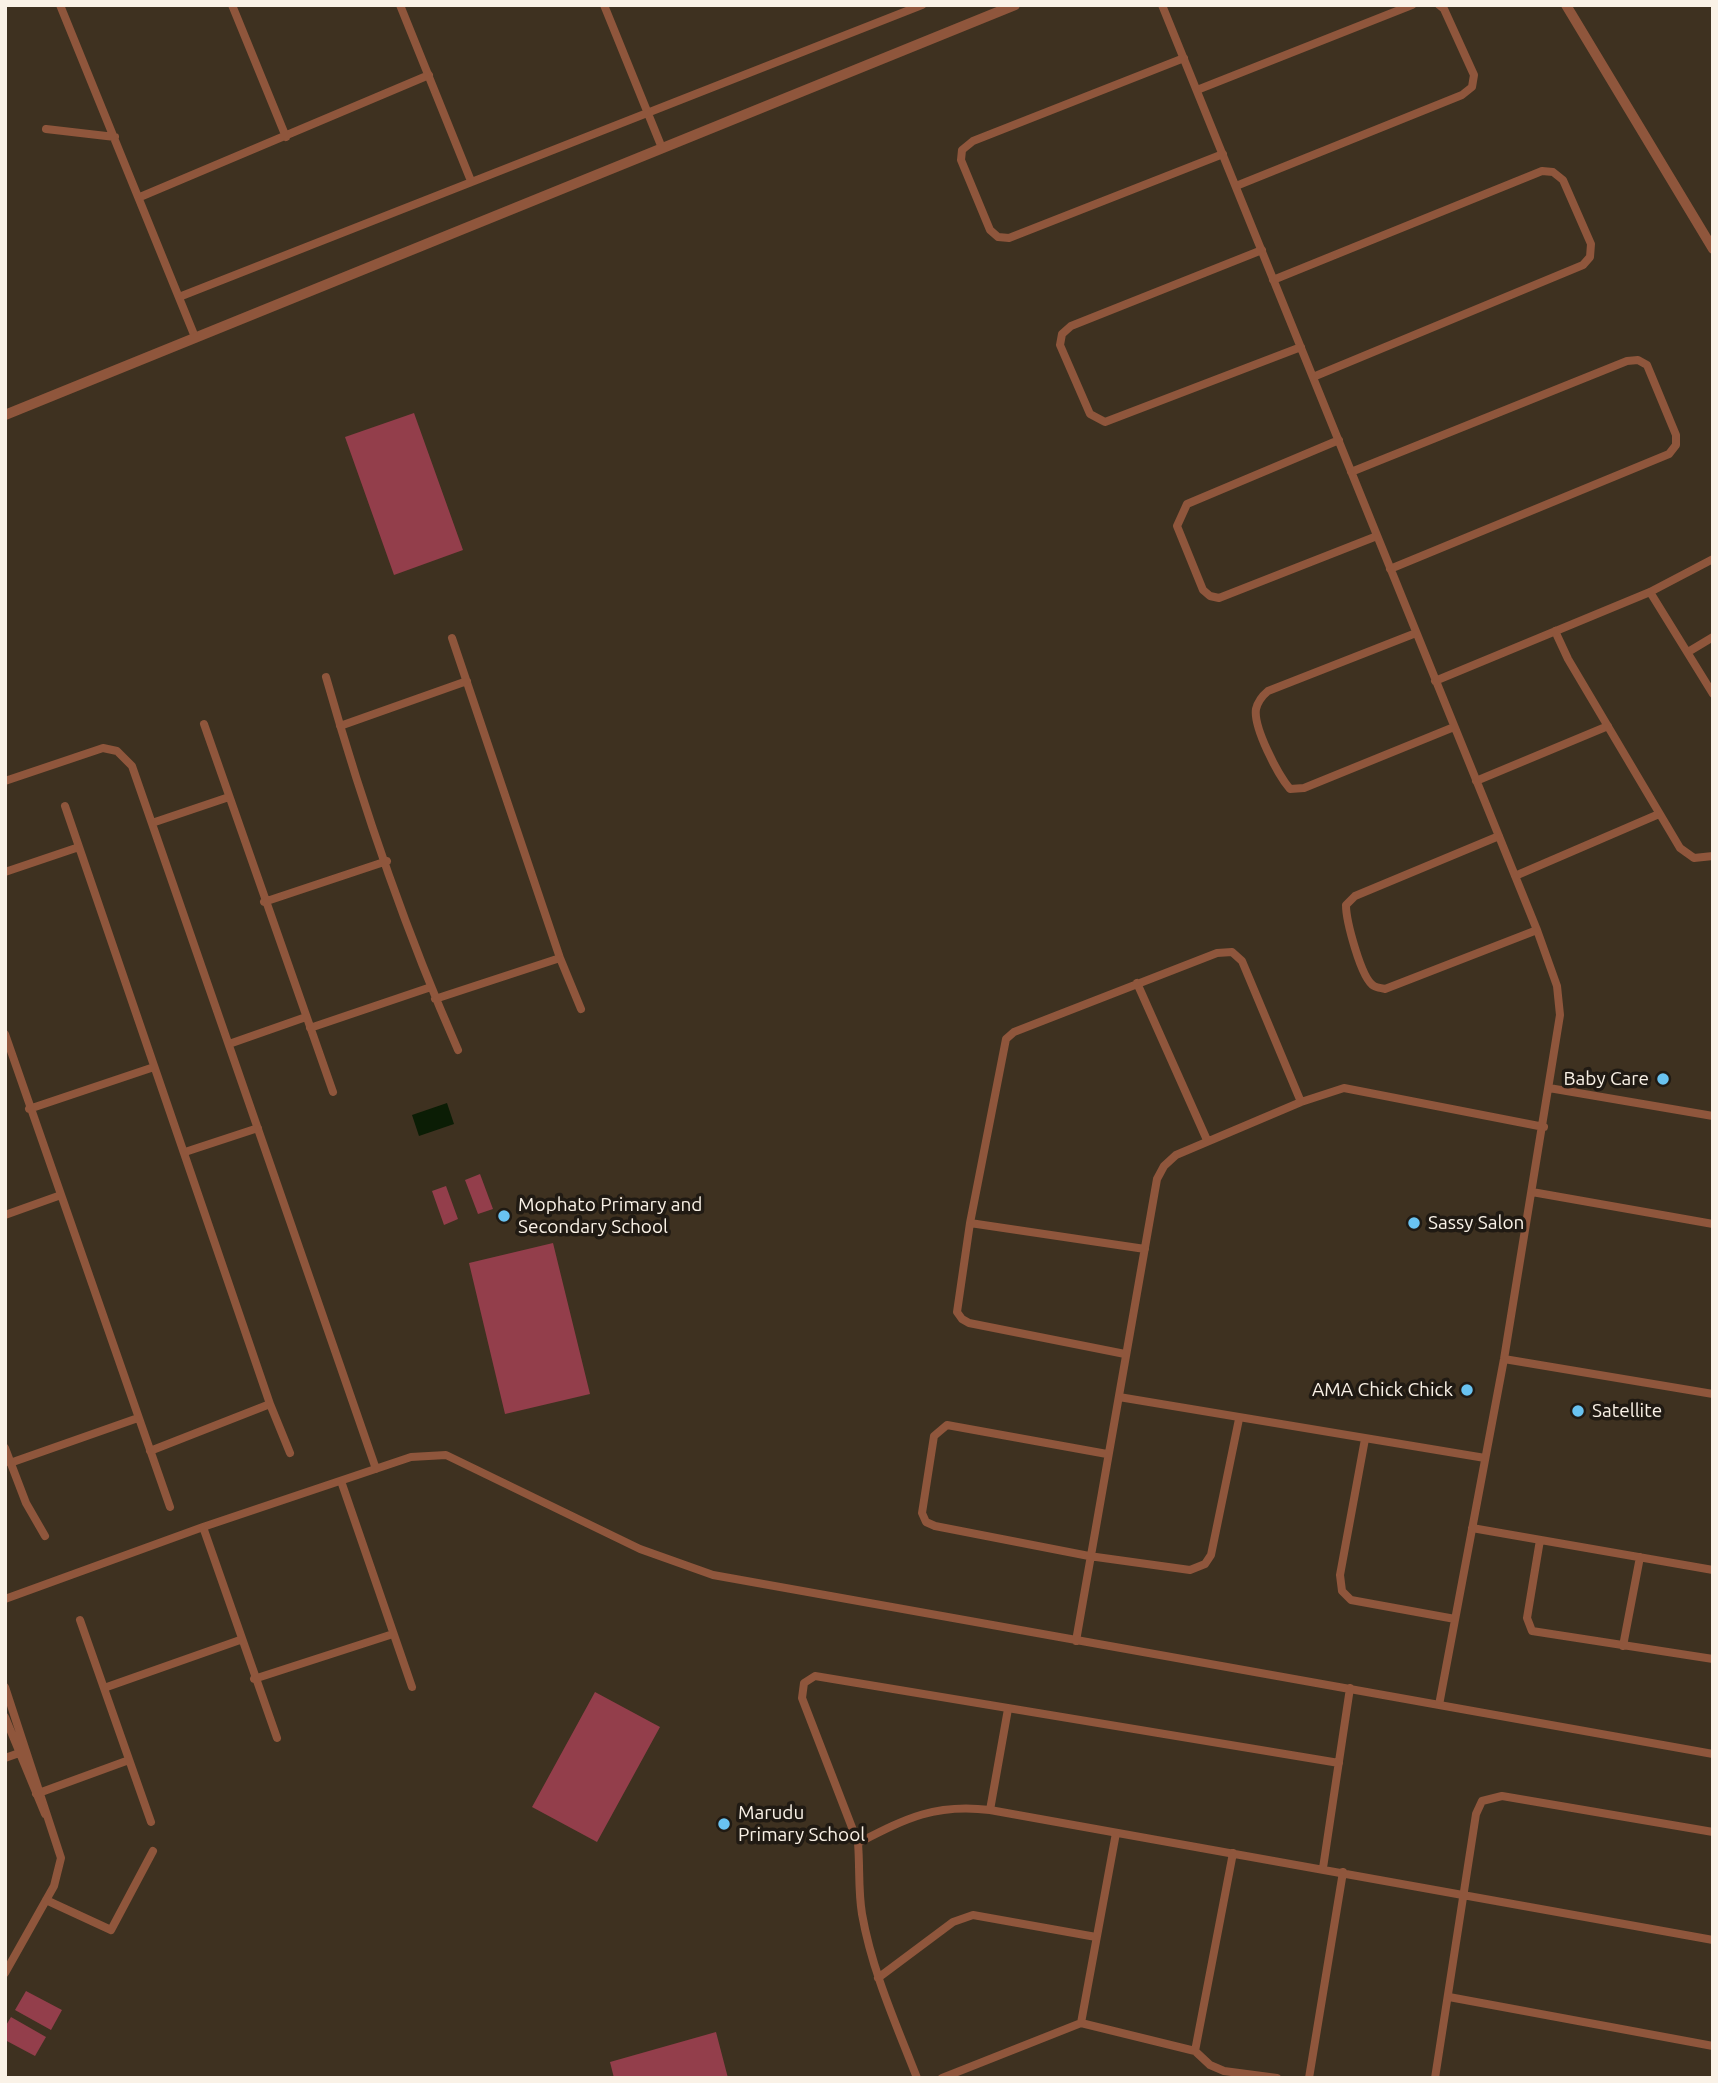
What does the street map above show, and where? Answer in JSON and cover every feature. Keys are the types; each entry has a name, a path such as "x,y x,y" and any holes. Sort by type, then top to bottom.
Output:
{"street":[{"path":"60,5 195,337"},
{"path":"232,5 286,137"},
{"path":"400,5 471,181"},
{"path":"604,5 662,148"},
{"path":"179,297 471,181 648,115 922,5"},
{"path":"1162,5 1537,930 1560,1000 1544,1126 1504,1359 1439,1705"},
{"path":"1197,90 1412,5"},
{"path":"1236,186 1462,95 1472,87 1474,75 1444,9 1439,5"},
{"path":"1566,5 1713,249"},
{"path":"5,415 1011,6"},
{"path":"1184,58 973,141 962,150 961,160 990,230 998,237 1009,238 1223,154"},
{"path":"140,197 429,75"},
{"path":"46,129 115,137"},
{"path":"1273,280 1542,171 1553,172 1563,180 1591,244 1590,257 1583,265 1312,377"},
{"path":"1262,250 1071,326 1062,334 1060,345 1090,414 1105,422 1301,347"},
{"path":"1351,472 1627,360 1638,360 1647,365 1676,435 1676,445 1670,454 1390,569"},
{"path":"1339,440 1186,504 1177,526 1182,539 1203,590 1210,597 1219,598 1377,536"},
{"path":"1435,681 1650,592 1713,559"},
{"path":"1650,592 1713,694"},
{"path":"1555,631 1567,659 1659,814 1686,854 1701,860 1713,856"},
{"path":"1416,633 1268,691 1260,699 1256,722 1281,778 1290,789 1304,788 1454,727"},
{"path":"1688,652 1713,637"},
{"path":"452,639 560,958 581,1009"},
{"path":"326,677 340,726 435,999 458,1049"},
{"path":"340,726 467,681"},
{"path":"204,724 264,902 333,1092"},
{"path":"1476,781 1608,726"},
{"path":"5,781 103,748 117,751 132,766 376,1469"},
{"path":"152,823 229,797"},
{"path":"65,806 270,1404 290,1454"},
{"path":"1515,876 1659,814"},
{"path":"1499,836 1355,896 1346,905 1346,917 1367,980 1375,987 1385,989 1537,930"},
{"path":"5,872 79,847"},
{"path":"264,902 387,861"},
{"path":"1125,1354 961,1319 957,1307 970,1223 1006,1039 1014,1032 1137,983 1217,953 1232,952 1241,961 1301,1102"},
{"path":"435,999 560,958"},
{"path":"1137,983 1207,1140"},
{"path":"310,1028 431,987"},
{"path":"229,1044 306,1017"},
{"path":"5,1034 170,1507"},
{"path":"29,1109 153,1067"},
{"path":"1076,1641 1157,1179 1164,1166 1177,1155 1207,1140 1343,1088 1360,1089 1544,1126"},
{"path":"1549,1088 1713,1116"},
{"path":"185,1152 258,1128"},
{"path":"1532,1192 1713,1224"},
{"path":"5,1215 61,1195"},
{"path":"970,1223 1145,1249"},
{"path":"1504,1359 1713,1394"},
{"path":"1119,1397 1485,1458"},
{"path":"150,1451 270,1404"},
{"path":"10,1463 138,1418"},
{"path":"1107,1454 953,1424 937,1431 933,1442 922,1506 926,1522 1089,1556 1184,1571 1205,1564 1211,1555 1239,1419"},
{"path":"1365,1439 1340,1575 1342,1591 1351,1600 1455,1619"},
{"path":"5,1448 45,1536"},
{"path":"5,1600 203,1527 376,1469 424,1455 446,1455 640,1549 713,1575 1713,1754"},
{"path":"341,1481 412,1687"},
{"path":"203,1527 240,1640 277,1738"},
{"path":"1472,1528 1713,1570"},
{"path":"1539,1540 1527,1618 1530,1629 1537,1633 1713,1659"},
{"path":"1623,1646 1640,1557"},
{"path":"80,1620 151,1822"},
{"path":"254,1679 393,1634"},
{"path":"104,1688 240,1640"},
{"path":"916,2078 878,1978 862,1912 858,1843 802,1698 807,1680 824,1676 1339,1763"},
{"path":"5,1687 27,1750 38,1794"},
{"path":"1323,1868 1350,1688"},
{"path":"990,1810 1008,1709"},
{"path":"5,1717 18,1754 47,1817 59,1850 61,1866 46,1900 5,1973"},
{"path":"5,1758 27,1750"},
{"path":"38,1794 129,1760"},
{"path":"1435,2078 1478,1810 1482,1801 1490,1796 1502,1796 1713,1832"},
{"path":"858,1843 934,1809 964,1806 1323,1868 1713,1940"},
{"path":"1081,2023 1115,1833"},
{"path":"46,1900 111,1930 153,1852"},
{"path":"1195,2051 1233,1853"},
{"path":"1309,2078 1343,1872"},
{"path":"878,1978 953,1922 973,1915 1096,1937"},
{"path":"1449,1997 1713,2046"},
{"path":"942,2078 1081,2023 1195,2051 1210,2065 1224,2071 1277,2078"}],"shaded area":[{"path":"414,413 463,550 394,575 345,437"},
{"path":"447,1103 454,1124 419,1136 412,1115"},
{"path":"480,1174 493,1209 478,1214 465,1180"},
{"path":"446,1186 458,1219 444,1225 432,1191"},
{"path":"553,1243 590,1394 505,1414 469,1263"},
{"path":"595,1692 660,1727 597,1842 532,1807"},
{"path":"26,1991 62,2010 51,2030 15,2010"},
{"path":"11,2017 46,2037 35,2056 5,2040 5,2027"},
{"path":"716,2032 728,2078 614,2078 610,2062"}],"place":[{"name":"Baby Care","path":"1663,1079"},
{"name":"Mophato Primary and Secondary School","path":"504,1216"},
{"name":"Sassy Salon","path":"1414,1223"},
{"name":"AMA Chick Chick","path":"1467,1390"},
{"name":"Satellite","path":"1578,1411"},
{"name":"Marudu Primary School","path":"724,1824"}]}
